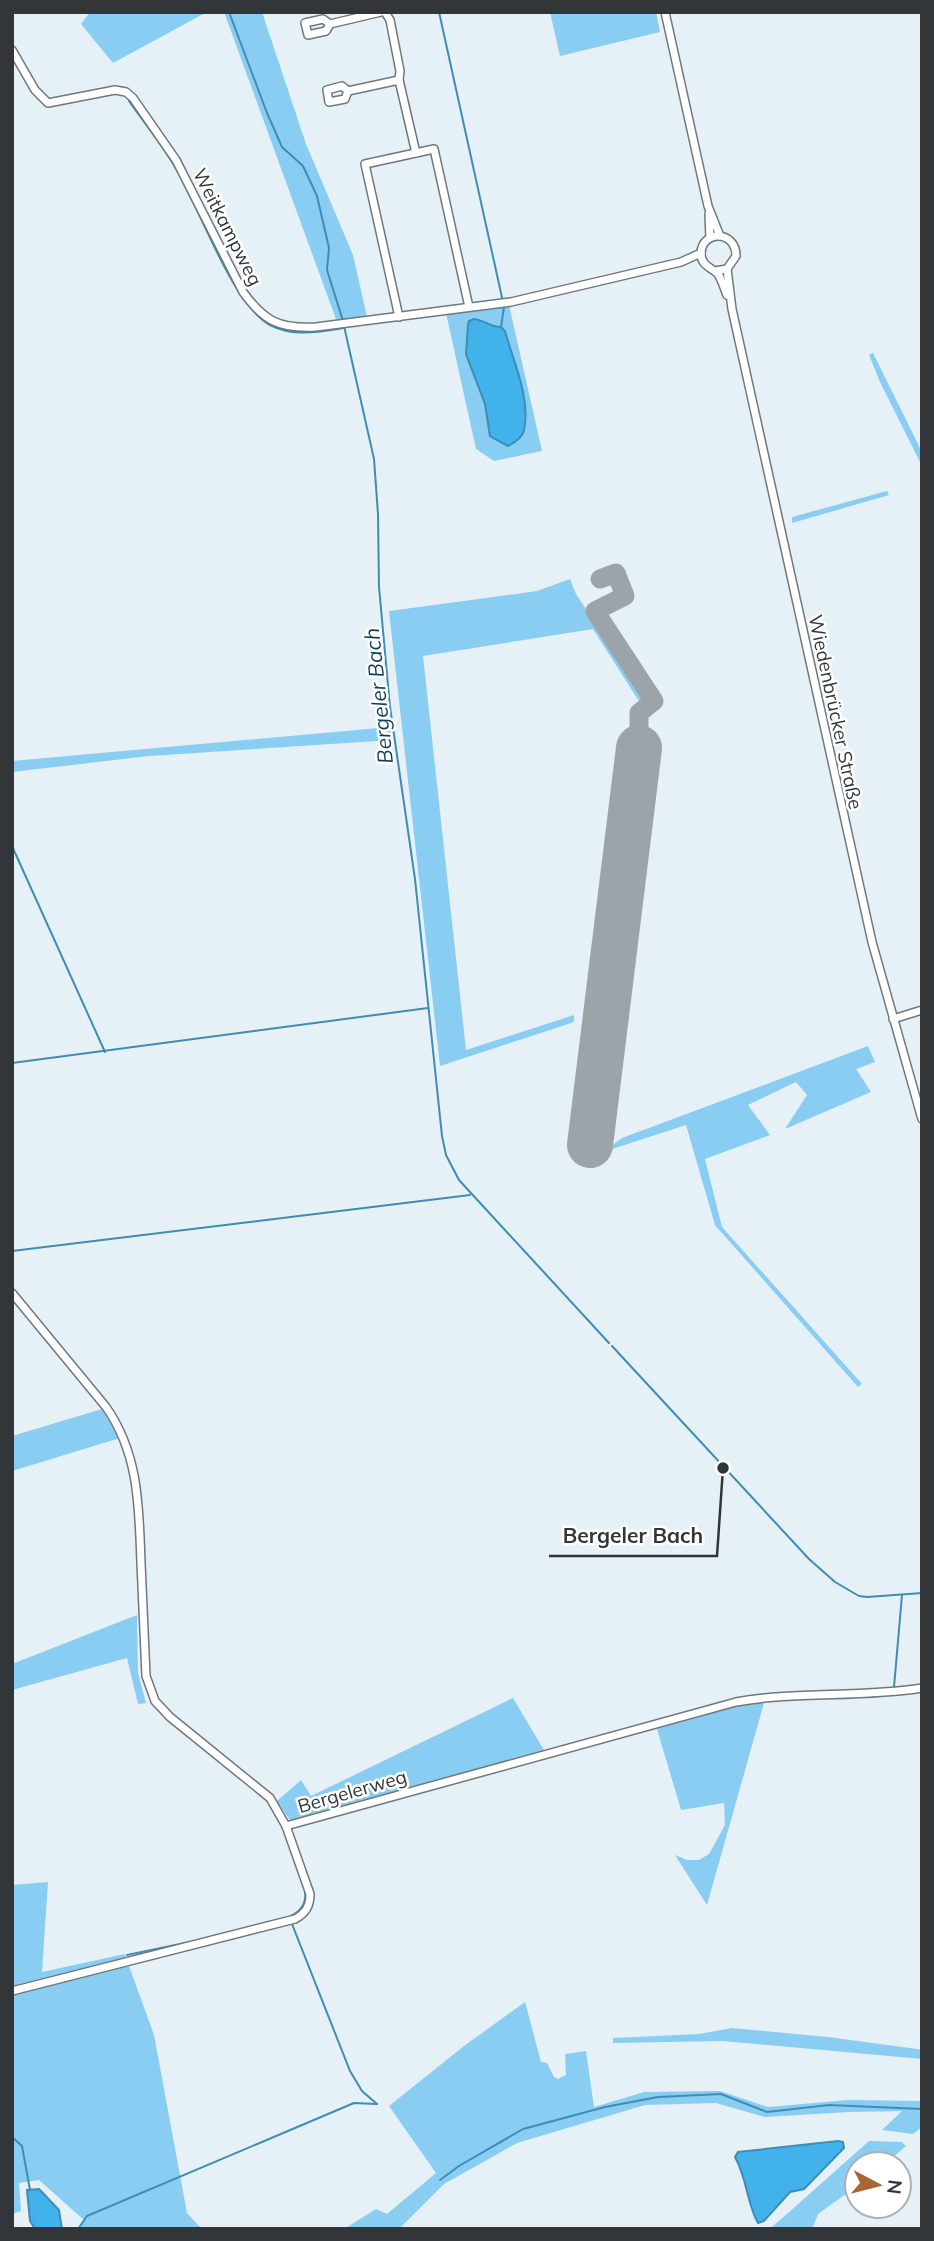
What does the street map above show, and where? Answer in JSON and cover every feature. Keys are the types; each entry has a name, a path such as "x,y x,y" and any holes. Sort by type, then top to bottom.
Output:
{"street":[{"path":"330,24 383,12 390,20 400,71 399,80 416,153"},
{"path":"665,12 708,206 710,238"},
{"name":"Weitkampweg","path":"12,50 35,90 48,103 115,90 126,92 133,98 176,160 243,292 257,311 288,327 344,324 504,303 681,262"},
{"path":"348,91 399,80"},
{"path":"398,317 365,164 434,149 469,307"},
{"path":"708,206 720,236"},
{"path":"703,262 703,246 710,238 720,236 731,240 736,250 735,262 727,269 715,271"},
{"path":"681,262 701,253"},
{"path":"681,262 703,262 715,271 732,309"},
{"path":"727,269 732,309"},
{"name":"Wiedenbrücker Straße","path":"732,309 872,942 922,1119"},
{"path":"892,1019 922,1010"},
{"name":"Bergelerweg","path":"12,1293 106,1407 127,1448 138,1490 146,1676 155,1701 170,1717 270,1798 286,1826 736,1702 760,1698 922,1688"},
{"path":"12,1991 295,1919 310,1905 310,1894 286,1826"}],"shaded area":[{"path":"90,12 207,12 113,63 81,24"},
{"path":"224,12 262,12 306,144 353,255 367,317 337,322"},
{"path":"550,12 656,12 660,32 560,56"},
{"path":"509,305 542,451 494,461 476,449 446,313"},
{"path":"474,319 501,327 505,331 520,380 525,405 524,430 520,438 508,446 490,436 485,404 466,354 468,325 469,321"},
{"path":"873,353 922,452 922,466 880,382 869,355"},
{"path":"887,491 889,495 792,523 792,517"},
{"path":"570,579 576,594 647,702 642,706 593,629 423,656 466,1050 574,1015 574,1022 440,1066 389,611 537,591"},
{"path":"390,727 392,740 149,756 12,772 12,761"},
{"path":"868,1046 875,1062 856,1069 871,1092 785,1129 807,1095 796,1082 748,1105 770,1135 705,1159 722,1227 862,1384 858,1387 715,1225 686,1125 603,1152 622,1138"},
{"path":"102,1409 120,1438 12,1471 12,1436"},
{"path":"137,1615 138,1673 146,1703 138,1704 127,1658 12,1690 12,1664"},
{"path":"513,1698 544,1750 290,1820 277,1801 301,1780 311,1796"},
{"path":"764,1703 707,1905 675,1855 687,1860 699,1860 709,1854 725,1825 724,1803 681,1810 657,1729 737,1706"},
{"path":"48,1882 42,1972 125,1954 126,1958 12,1986 12,1885"},
{"path":"129,1966 154,2035 187,2213 202,2229 80,2229 84,2220 39,2180 19,2183 21,2211 12,2214 12,1995"},
{"path":"525,2002 541,2062 547,2063 554,2077 558,2079 566,2075 565,2054 586,2051 594,2107 644,2092 720,2091 768,2107 848,2100 922,2101 922,2127 913,2134 882,2130 902,2111 765,2117 716,2103 645,2105 517,2143 444,2184 399,2229 344,2229 376,2209 387,2214 436,2173 389,2106 464,2046"},
{"path":"732,2028 917,2049 922,2050 922,2059 722,2041 613,2043 613,2038 699,2034"},
{"path":"869,2141 902,2142 906,2146 901,2150 859,2150"},
{"path":"843,2142 844,2148 804,2189 790,2192 764,2221 758,2223 735,2157 738,2152"},
{"path":"843,2164 843,2196 818,2214 813,2227 817,2229 770,2229"},
{"path":"39,2189 59,2210 62,2229 35,2229 30,2221 27,2190"}],"waterway":[{"name":"Bergeler Bach","path":"229,12 282,147 303,166 317,196 329,248 327,270 343,321"},
{"path":"439,12 503,302"},
{"path":"129,101 172,162 229,275 256,314 270,325 288,331 343,328"},
{"path":"501,327 504,307"},
{"name":"Bergeler Bach","path":"344,326 374,459 379,587 390,707 415,879 446,1155 459,1180 609,1343"},
{"path":"12,846 105,1052"},
{"path":"12,1063 428,1008"},
{"path":"12,1251 470,1195"},
{"name":"Bergeler Bach","path":"612,1346 809,1559 835,1582 859,1596 922,1593"},
{"path":"894,1687 902,1595"},
{"path":"284,1830 300,1875"},
{"path":"291,1916 304,1904 304,1887"},
{"path":"292,1924 350,2071 362,2091 377,2104"},
{"path":"127,1955 190,1942"},
{"path":"440,2180 523,2129 605,2107 658,2097 721,2094 767,2112 829,2105 922,2109"},
{"path":"78,2229 87,2216 354,2103 377,2104"},
{"path":"12,2137 22,2146 30,2190"}],"taxiway":[{"path":"600,579 616,573 625,596 595,611 654,701 639,713 639,748"}],"runway":[{"path":"590,1145 639,748"}],"place":[{"name":"Bergeler Bach","path":"723,1468"}]}
